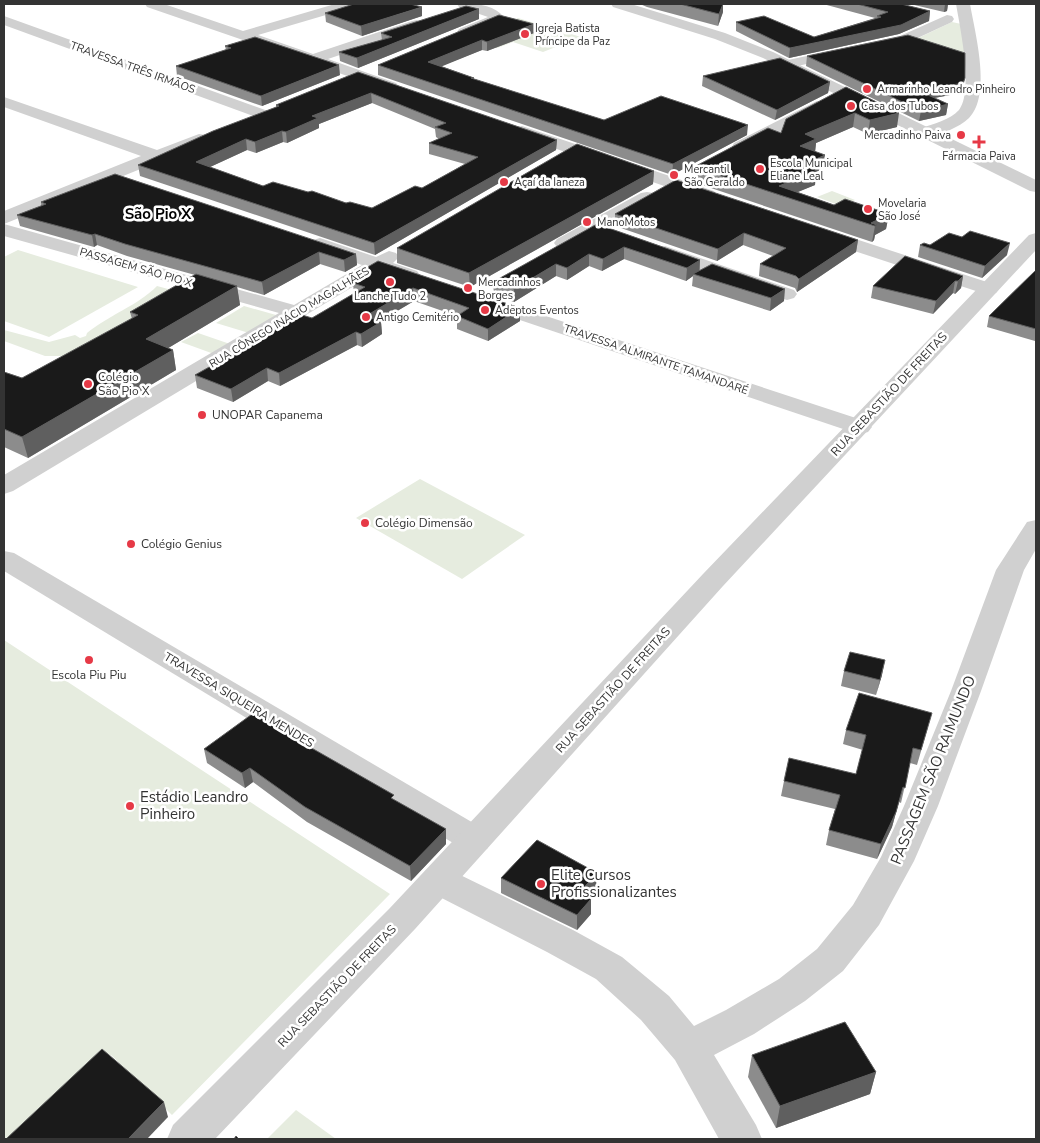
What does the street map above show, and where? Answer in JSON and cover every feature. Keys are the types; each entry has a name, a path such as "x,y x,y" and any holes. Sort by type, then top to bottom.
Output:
{"street":[{"path":"152,4 405,90"},
{"path":"244,35 348,4"},
{"path":"618,4 720,36 788,64 1036,187"},
{"path":"927,132 956,120 970,106 973,96 972,59 963,4"},
{"path":"178,13 203,6"},
{"path":"446,39 490,22 497,17 462,7"},
{"path":"928,14 966,24"},
{"path":"314,59 434,18"},
{"path":"788,64 907,38 947,19"},
{"name":"TRAVESSA TRÊS IRMÃOS","path":"4,20 262,114"},
{"path":"907,38 926,44"},
{"path":"954,53 972,59"},
{"path":"333,85 377,67"},
{"path":"725,155 845,92"},
{"path":"4,102 157,156"},
{"path":"244,121 280,107"},
{"path":"504,125 720,199"},
{"path":"4,218 210,135"},
{"path":"549,164 576,149"},
{"path":"552,250 691,173"},
{"path":"113,174 140,184"},
{"path":"593,227 621,236"},
{"name":"PASSAGEM SÃO PIO X","path":"4,230 297,312"},
{"path":"810,230 989,289"},
{"path":"305,239 424,280"},
{"name":"RUA SEBASTIÃO DE FREITAS","path":"188,1139 438,880 713,580 860,427 1036,239"},
{"path":"649,246 787,294"},
{"name":"RUA CÔNEGO INÁCIO MAGALHÃES","path":"4,486 406,247"},
{"name":"TRAVESSA ALMIRANTE TAMANDARÉ","path":"478,292 860,427"},
{"name":"PASSAGEM SÃO RAIMUNDO","path":"689,1048 740,1022 792,990 830,960 866,915 897,861 921,806 973,673 1010,570 1036,528"},
{"name":"TRAVESSA SIQUEIRA MENDES","path":"4,559 475,840"},
{"path":"438,880 560,940 609,968 655,1008 689,1048 741,1139"}],"shaded area":[{"path":"518,18 581,37 543,52 513,42 497,48 469,38"},
{"path":"952,22 966,25 968,56 914,40"},
{"path":"832,191 855,200 841,206 817,197"},
{"path":"18,250 138,287 49,337 4,321 4,257"},
{"path":"157,286 194,296 64,356 45,356 4,341 4,330 49,342 75,335 80,338 86,336 87,333 141,299"},
{"path":"244,306 276,315 249,333 216,323"},
{"path":"198,333 230,344 214,354 181,342"},
{"path":"420,479 525,535 462,579 356,518"},
{"name":"Estádio Leandro Pinheiro","path":"4,640 390,894 172,1115 111,1055 20,1139 4,1139"},
{"path":"296,1110 336,1139 267,1139"}],"building":[{"path":"354,4 410,4 422,7 361,26 325,13"},
{"path":"680,4 723,4 719,14"},
{"path":"857,4 901,4 930,11 901,25 790,48 736,22 764,16 814,37 881,17 877,16 888,12"},
{"path":"466,6 479,9 357,58 339,52 392,37 381,33"},
{"path":"499,15 534,24 487,42 482,40 428,62 474,78 471,78 604,120 661,96 748,125 673,164 378,65"},
{"path":"908,35 965,53 965,78 963,83 919,91 948,104 921,111 807,56"},
{"path":"255,37 339,65 261,96 176,66 231,48 225,46"},
{"path":"780,58 830,82 777,110 703,76"},
{"path":"358,72 557,140 374,243 138,165 213,131 279,106 276,105","holes":["371,93 446,123 435,127 452,133 429,143 478,157 422,188 415,186 372,208 350,202 346,203 312,191 308,192 273,182 263,186 196,162 246,139 255,142 282,131 286,132 318,118 312,116"]},
{"path":"846,87 899,113 870,120 855,113 805,134 816,139 800,146 825,155 803,165 817,170 779,186 834,205 845,199 889,214 871,223 877,225 875,226 694,167 768,128 781,133 786,119"},
{"path":"577,144 654,171 469,273 397,248"},
{"path":"115,174 356,254 344,260 319,252 262,282 95,234 92,235 17,215 46,204 41,202"},
{"path":"676,180 858,240 799,279 796,276 760,264 786,248 744,233 718,249 615,214"},
{"path":"597,224 700,260 687,268 624,247 603,259 589,254 567,268 556,264 514,289 493,282"},
{"path":"970,231 1010,243 985,266 920,245 924,243 930,245 949,233 962,237"},
{"path":"905,256 963,276 958,281 955,281 936,301 873,286"},
{"path":"378,261 520,308 488,329 457,316 469,308 413,288 366,316 381,322 361,334 356,332 279,373 267,368 231,389 195,375 302,315 312,318 365,287 353,283 371,271 366,268"},
{"path":"712,264 785,289 771,298 693,274"},
{"path":"1036,270 1036,329 989,316"},
{"path":"196,274 237,286 146,339 173,350 22,437 4,429 4,372 22,378 138,315 130,312"},
{"path":"850,652 885,660 880,680 844,671"},
{"path":"859,693 932,713 921,750 913,748 905,788 903,787 896,812 881,844 829,830 840,795 784,781 789,758 856,774 866,735 846,730"},
{"path":"255,712 296,736 294,738 394,795 391,798 446,829 410,866 305,807 250,768 242,773 204,749"},
{"path":"537,840 597,873 580,892 591,899 577,915 501,878"},
{"path":"845,1022 876,1072 780,1106 752,1055"},
{"path":"102,1049 164,1102 128,1139 6,1139"}],"place":[{"name":"Igreja Batista Príncipe da Paz","path":"525,34"},
{"name":"Armarinho Leandro Pinheiro","path":"867,89"},
{"name":"Casa dos Tubos","path":"851,106"},
{"name":"Mercadinho Paiva","path":"961,135"},
{"name":"Fármacia Paiva","path":"979,142"},
{"name":"Escola Municipal Eliane Leal","path":"760,169"},
{"name":"Mercantil São Geraldo","path":"674,175"},
{"name":"Açaí da Ianeza","path":"504,182"},
{"name":"Movelaria São José","path":"868,209"},
{"name":"ManoMotos","path":"587,222"},
{"name":"Lanche Tudo 2","path":"390,282"},
{"name":"Mercadinhos Borges","path":"468,288"},
{"name":"Adeptos Eventos","path":"485,310"},
{"name":"Antigo Cemitério","path":"366,317"},
{"name":"Colégio São Pio X","path":"88,384"},
{"name":"UNOPAR Capanema","path":"202,415"},
{"name":"Colégio Dimensão","path":"365,523"},
{"name":"Colégio Genius","path":"131,544"},
{"name":"Escola Piu Piu","path":"89,660"},
{"name":"Estádio Leandro Pinheiro","path":"130,806"},
{"name":"Elite Cursos Profissionalizantes","path":"541,884"}],"district":[{"name":"São Pio X","path":"158,214"}]}
